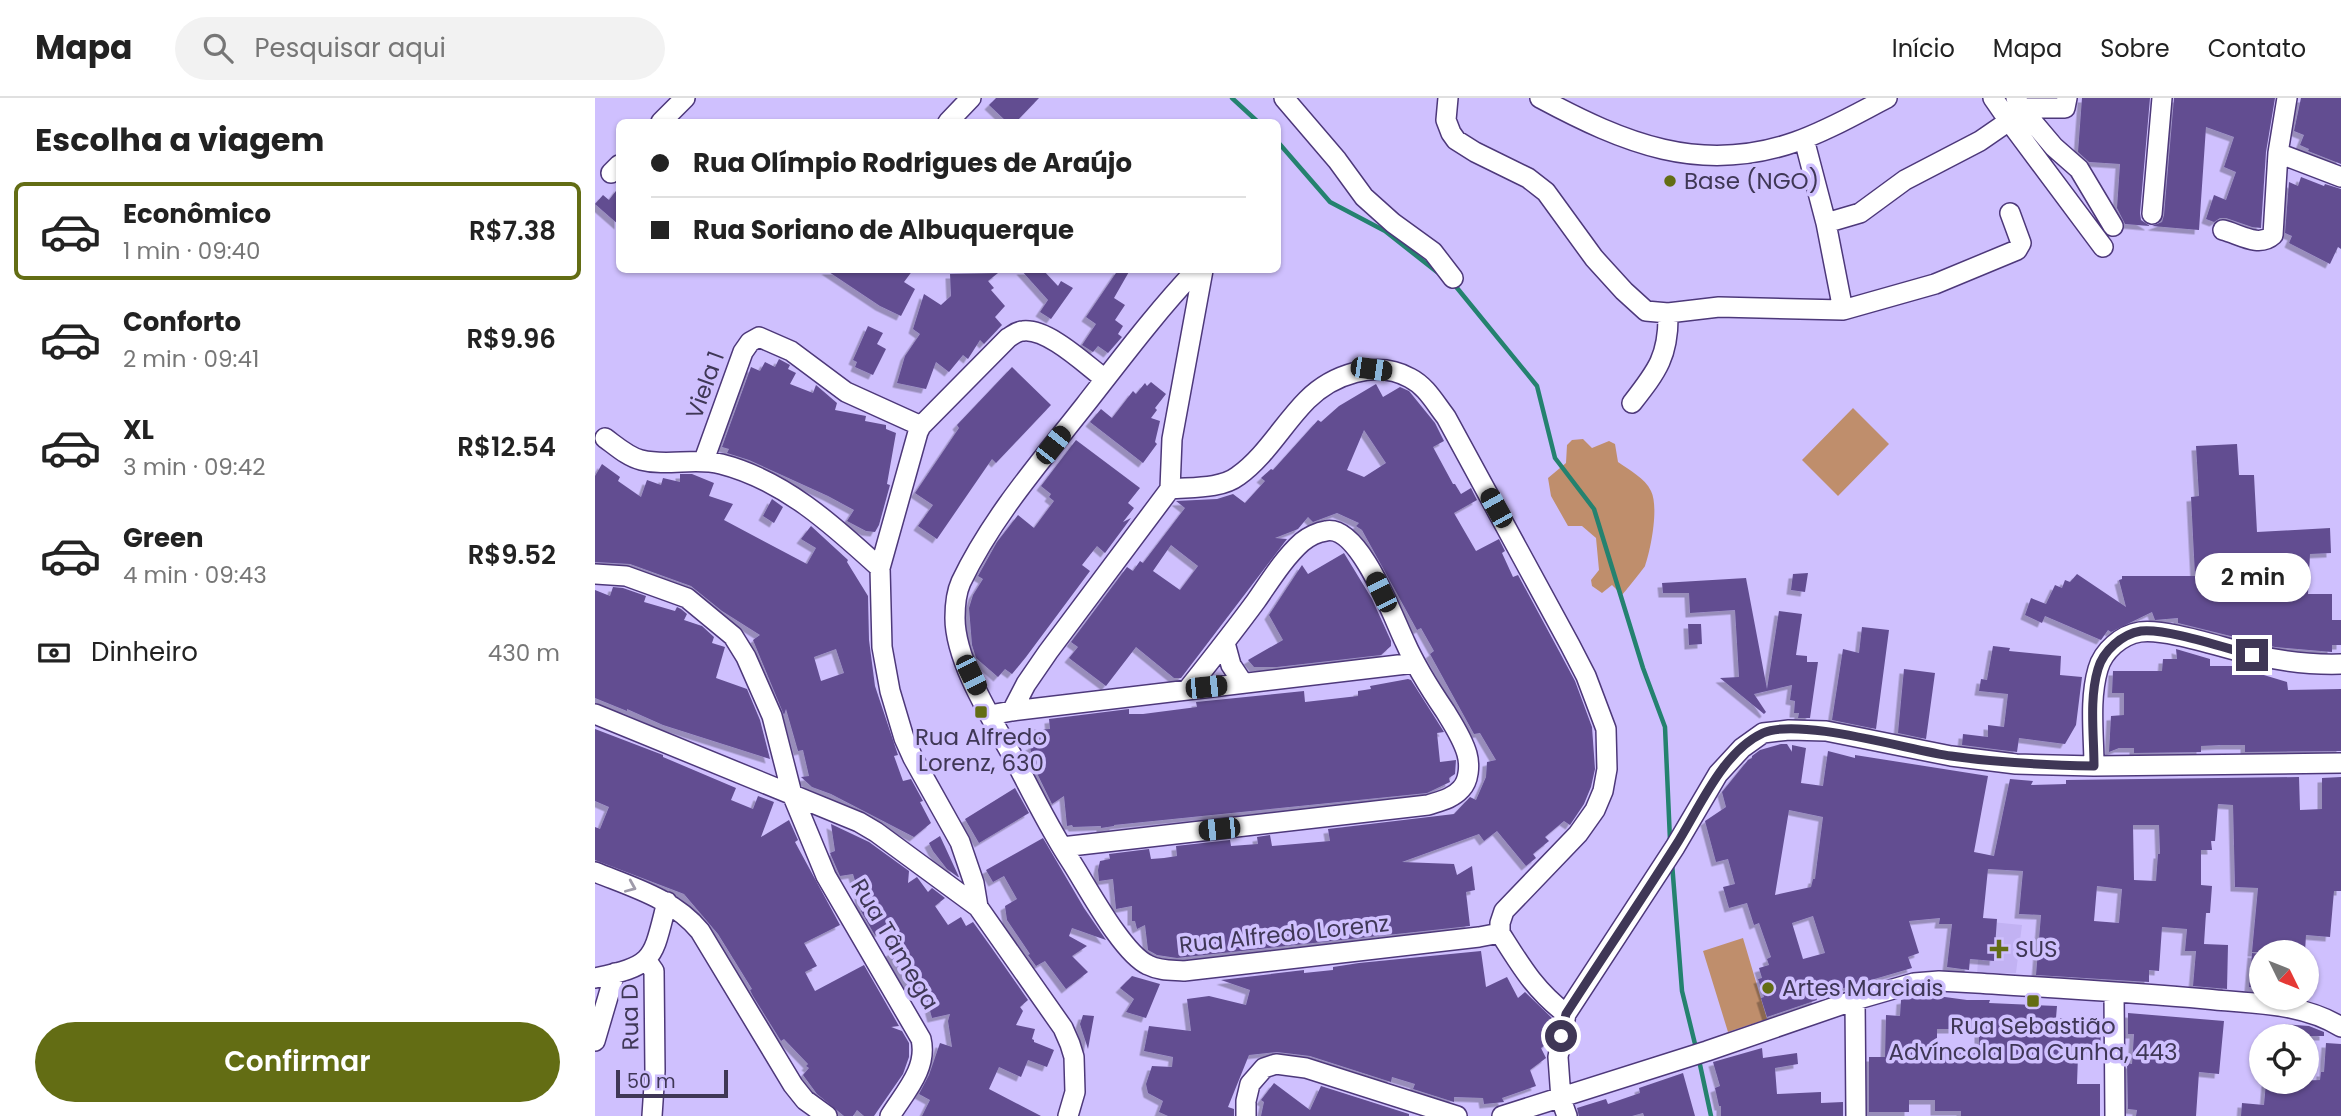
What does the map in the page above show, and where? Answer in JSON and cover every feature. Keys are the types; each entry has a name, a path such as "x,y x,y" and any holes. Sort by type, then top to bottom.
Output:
{"street":[{"path":"664,119 685,98"},
{"path":"951,119 971,98"},
{"path":"1284,98 1337,160 1364,197 1433,253 1453,278"},
{"path":"1448,98 1446,120 1456,140 1528,178 1546,192 1594,258 1623,291 1646,311 1668,313 1719,307 1843,310 1935,284 2017,250 2021,243 2010,213"},
{"path":"1540,98 1605,131 1666,151 1713,156 1737,156 1804,139 1887,98"},
{"path":"1993,98 2015,109 2079,169 2113,226"},
{"path":"1826,223 1860,213 1906,180 1980,141 2015,109 2065,108 2067,98"},
{"path":"2152,215 2162,98"},
{"path":"2223,230 2264,241 2273,235 2278,153 2287,98"},
{"path":"2015,109 2103,247"},
{"path":"1804,139 1826,223 1843,310"},
{"path":"2278,153 2341,177"},
{"name":"Rua Alfredo Lorenz","path":"1193,273 1105,379 1003,512 978,551 960,585 955,621 961,655 990,715 1062,847 1127,948 1146,965 1162,970 1184,971 1500,933"},
{"path":"1012,711 1026,684 1048,652 1170,489 1172,439 1202,273"},
{"path":"1632,403 1653,375 1664,354 1668,337 1668,313"},
{"path":"978,907 974,883 960,842 913,758 890,691 882,647 880,568 921,426 1008,338 1025,330 1042,334 1105,379"},
{"name":"Viela 1","path":"704,460 743,352 756,338 763,338 791,351 846,392 921,426"},
{"path":"1170,489 1220,484 1236,478 1252,464 1307,399 1331,380 1346,375 1371,369 1409,377 1424,388 1446,417 1586,676 1606,729 1607,769 1603,791 1595,810 1578,834 1504,911 1500,923 1500,933 1533,985 1566,1014"},
{"path":"605,438 640,460 664,463 704,460 751,474 793,496 824,517 880,568"},
{"path":"1062,847 1428,805 1448,799 1466,782 1467,753 1455,728 1415,663 1364,557 1351,541 1339,532 1328,530 1303,542 1283,563 1188,690"},
{"name":"Rua Tâmega","path":"595,574 626,576 687,598 733,636 746,656 772,716 792,794 826,876 921,1039 924,1052 920,1068 890,1116"},
{"path":"2094,766 2094,699 2098,668 2116,642 2127,635 2141,631 2163,633 2289,662 2341,664"},
{"path":"1225,643 1231,665 1243,683"},
{"path":"990,715 1415,663"},
{"path":"595,713 859,822 978,907 1067,1036 1074,1057 1075,1092 1068,1116"},
{"path":"1564,1107 1558,1057 1566,1014 1675,847 1719,774 1751,741 1771,731 1826,731 1951,756 2016,764 2094,766 2341,763"},
{"path":"595,873 667,902 690,919 700,931 793,1085 805,1100 827,1116"},
{"path":"595,978 632,969 647,961 657,940 667,902"},
{"name":"Rua D","path":"647,961 654,971 655,1071 652,1116"},
{"path":"595,1041 615,973"},
{"path":"1502,1116 1564,1107 1679,1059 1914,983 1939,981 2115,992 2295,1008 2314,1013 2341,1027"},
{"path":"2115,992 2115,1116"},
{"path":"1855,1000 1856,1116"},
{"path":"1246,1116 1250,1084 1264,1068 1276,1064 1306,1068 1457,1116"}],"shaded area":[{"path":"1853,408 1889,444 1838,496 1802,460"},
{"path":"1583,439 1592,448 1609,441 1615,444 1618,462 1645,482 1653,498 1653,528 1645,566 1622,595 1612,585 1602,593 1592,586 1591,580 1599,570 1596,538 1582,526 1568,526 1551,496 1548,478 1566,463 1567,445 1572,440"},
{"name":"SUS","path":"1981,921 2022,925 2016,973 1977,974"},
{"path":"1743,938 1767,1019 1728,1032 1703,951"}],"building":[{"path":"996,98 1039,98 1019,119 1004,119 989,105"},
{"path":"2082,98 2150,98 2140,213 2141,220 2150,226 2125,224 2117,208 2120,164 2089,162 2078,152"},
{"path":"2174,98 2275,98 2266,152 2261,228 2226,218 2214,222 2206,219 2214,195 2226,200 2236,172 2224,167 2234,137 2206,127 2199,230 2152,226 2162,222 2164,215"},
{"path":"2301,98 2341,98 2341,164 2300,145 2304,135 2294,131"},
{"path":"2301,177 2341,189 2341,249 2338,247 2330,264 2289,243 2292,236 2285,233 2289,182 2298,186"},
{"path":"616,191 616,222 595,204 603,195 609,200"},
{"path":"830,273 911,273 904,282 915,289 901,316 880,306"},
{"path":"998,273 988,281 994,288 991,290 1005,306 995,317 1002,325 984,344 980,340 968,359 963,355 949,372 936,362 926,389 897,383 905,356 920,334 913,329 924,294 941,305 951,296 950,274"},
{"path":"1024,273 1046,273 1058,286 1061,281 1073,288 1051,319 1040,312 1048,300"},
{"path":"1116,273 1128,273 1114,298 1125,305 1115,320 1123,326 1118,334 1122,337 1108,353 1098,346 1093,352 1082,345 1096,324 1086,317"},
{"path":"868,326 883,333 877,344 886,349 873,375 855,367 857,362 853,360"},
{"path":"779,359 790,365 788,369 796,373 790,384 813,393 816,385 837,403 835,410 866,416 865,421 886,425 886,429 896,433 887,484 890,485 875,532 866,531 847,521 854,510 749,460 727,453 729,449 722,447 751,367 760,371 765,362 775,367"},
{"path":"1012,367 1051,405 996,463 992,459 937,539 918,526 933,505 915,493 959,428 957,425"},
{"path":"1151,382 1166,394 1151,418 1160,421 1155,442 1157,444 1143,463 1090,422 1101,409 1112,418 1133,391 1136,394 1145,383 1147,386"},
{"path":"1376,384 1383,397 1400,387 1409,391 1435,423 1444,441 1433,447 1453,484 1461,494 1471,488 1477,500 1454,513 1476,551 1499,539 1513,577 1518,575 1575,681 1592,727 1595,769 1591,787 1570,825 1564,821 1545,837 1549,841 1533,854 1536,858 1526,866 1497,831 1484,841 1479,834 1402,862 1454,864 1457,875 1472,866 1475,890 1466,892 1470,926 1177,958 1157,955 1148,950 1145,925 1137,929 1135,921 1132,921 1132,906 1116,909 1113,879 1099,881 1100,861 1110,859 1109,854 1149,849 1151,859 1164,858 1177,856 1176,846 1230,840 1231,846 1258,844 1257,837 1270,835 1272,846 1330,841 1328,829 1454,814 1470,797 1476,800 1486,777 1487,762 1496,760 1480,733 1474,734 1430,654 1434,651 1421,628 1417,630 1362,530 1356,526 1359,523 1337,513 1313,522 1308,517 1298,529 1275,538 1287,539 1181,678 1174,678 1136,647 1106,686 1069,658 1078,647 1071,642 1127,567 1133,571 1140,561 1143,563 1185,508 1176,501 1217,499 1233,494 1245,503 1265,481 1261,478 1273,470 1318,420 1321,422 1339,406","holes":["1364,430 1386,463 1364,477 1347,470","1171,545 1198,566 1180,590 1153,571"]},
{"path":"1076,440 1140,488 1128,503 1134,508 1123,522 1131,518 1105,553 1097,546 1082,565 1090,571 1012,674 1005,669 998,677 976,658 972,645 969,608 983,579 978,576 997,542 1018,515 1034,528 1054,501 1049,497 1051,494 1041,486"},
{"path":"2237,444 2239,475 2254,475 2257,532 2330,528 2331,553 2310,554 2308,594 2332,594 2332,620 2341,620 2341,645 2332,645 2332,652 2275,647 2178,623 2178,618 2155,620 2152,612 2111,632 2108,630 2101,640 2045,616 2042,623 2025,615 2031,598 2046,604 2055,585 2062,588 2065,580 2070,582 2077,574 2126,607 2119,580 2122,576 2195,576 2191,497 2199,496 2196,446"},
{"path":"602,464 620,477 618,481 641,497 647,480 661,485 663,478 680,482 680,474 692,474 714,483 709,496 733,504 724,520 807,564 816,548 801,539 811,526 848,560 868,596 869,640 875,686 898,755 894,756 903,781 911,779 931,823 914,837 812,787 801,777 809,776 803,750 798,751 786,709 784,715 753,640 760,635 722,611 691,586 630,564 595,562 595,476","holes":["836,649 844,673 821,681 814,657"]},
{"path":"772,499 783,507 774,523 763,516"},
{"path":"1344,553 1372,599 1391,646 1381,655 1277,667 1254,667 1248,660 1283,640 1269,615 1302,565 1308,574"},
{"path":"1808,573 1805,592 1791,590 1793,574"},
{"path":"1746,578 1767,689 1779,611 1802,614 1796,655 1807,656 1807,662 1818,662 1810,718 1798,718 1799,713 1794,713 1795,701 1790,700 1792,685 1754,694 1766,712 1764,714 1720,678 1739,677 1735,610 1690,613 1689,593 1663,593 1662,583"},
{"path":"613,587 646,596 644,602 675,611 677,607 681,609 687,614 684,620 702,626 714,637 712,643 725,647 716,678 747,689 760,720 770,759 663,725 595,698 595,590 610,596"},
{"path":"1688,624 1701,624 1702,644 1689,645"},
{"path":"1862,627 1889,630 1876,729 1832,720 1843,649 1859,653"},
{"path":"1993,646 2010,648 2009,651 2061,656 2060,675 2082,677 2076,725 2065,744 2019,738 2017,752 1962,745 1963,734 1988,737 1988,725 2004,727 2008,694 1979,691 1981,679 1987,680"},
{"path":"2176,649 2210,659 2210,666 2234,666 2287,682 2288,690 2341,689 2341,751 2245,752 2245,745 2221,745 2201,746 2201,752 2134,753 2134,748 2119,748 2109,752 2111,716 2124,715 2124,693 2112,693 2113,671 2162,671 2163,659 2177,659"},
{"path":"1904,669 1935,673 1926,739 1898,733"},
{"path":"1408,679 1444,732 1437,733 1440,762 1456,760 1455,774 1449,778 1450,782 1427,793 1101,828 1073,827 1067,826 1064,796 1052,804 1033,765 1031,730 1050,729 1049,719 1129,709 1129,714 1143,714 1197,707 1196,702 1304,691 1305,702 1358,696 1358,691 1371,689 1370,686"},
{"path":"595,729 663,755 736,788 731,800 753,809 758,796 774,802 761,837 789,820 798,840 795,842 840,925 804,943 817,966 805,972 815,991 864,965 899,1026 891,1027 902,1031 909,1043 909,1057 903,1074 874,1116 864,1116 857,1110 853,1116 844,1116 817,1094 803,1075 809,1068 806,1066 808,1064 784,1039 781,1041 718,934 684,894 595,860 595,827 600,829 609,807 595,801"},
{"path":"1781,744 1787,744 1792,752 1792,745 1806,748 1801,783 1823,786 1828,751 1855,758 1855,755 1988,776 1974,852 1994,856 2010,779 2033,781 2031,785 2066,784 2066,780 2299,777 2300,810 2322,809 2322,778 2341,777 2341,891 2334,891 2330,937 2306,935 2306,940 2253,940 2258,888 2235,887 2233,805 2218,804 2215,841 2211,841 2212,850 2201,850 2201,885 2212,886 2210,913 2206,913 2204,944 2228,945 2227,989 2193,986 2196,951 2185,951 2187,929 2162,927 2159,971 2149,970 2149,982 2036,975 2041,915 2019,914 2023,871 1988,869 1983,918 1997,919 1994,961 1970,959 1969,970 1947,967 1952,924 1939,924 1940,918 1909,921 1919,953 1908,957 1912,968 1837,990 1836,985 1814,992 1817,1000 1767,1017 1758,979 1762,978 1759,968 1769,965 1767,959 1771,957 1759,923 1754,925 1747,903 1729,908 1723,887 1735,884 1728,859 1716,862 1705,821 1726,807 1722,792 1760,750","holes":["1789,810 1823,817 1815,879 1811,887 1775,895","2133,825 2159,825 2160,854 2156,881 2134,880","2097,886 2122,889 2119,923 2094,921","1813,916 1825,953 1803,959 1792,923"]},
{"path":"1015,788 1029,813 979,843 965,819"},
{"path":"831,824 869,842 909,871 908,883 917,877 928,892 932,888 945,898 935,906 948,925 961,917 966,926 973,922 991,947 1028,1000 1020,1007 1023,1011 1016,1025 1035,1029 1032,1039 1034,1042 1054,1050 1047,1067 1028,1060 1021,1077 999,1067 989,1089 1041,1116 922,1116 930,1100 919,1094 940,1043 952,1047 948,1021 950,1014 932,1018 923,985 911,990 889,953 899,947 889,927 875,935 873,932 861,911 853,874 840,876 830,853 835,851"},
{"path":"940,836 959,877 947,869 929,843"},
{"path":"1043,838 1106,940 1072,928 1069,936 1087,946 1072,956 1088,972 1066,989 1045,961 1036,966 1028,955 1030,954 1007,920 1005,906 1017,899 1004,876 993,882 986,870"},
{"path":"1481,951 1486,987 1507,977 1518,998 1525,992 1552,1018 1544,1027 1548,1031 1548,1043 1541,1048 1546,1058 1530,1070 1536,1086 1502,1098 1504,1102 1484,1104 1483,1098 1454,1097 1454,1102 1413,1089 1415,1084 1392,1077 1391,1082 1310,1056 1277,1052 1249,1055 1228,1107 1234,1109 1234,1116 1168,1116 1159,1112 1163,1101 1148,1093 1146,1084 1152,1066 1172,1067 1173,1057 1144,1051 1149,1026 1191,1031 1187,999 1209,996 1246,1005 1250,990 1221,980 1304,970 1304,973 1333,970 1333,967 1359,963"},
{"path":"1132,976 1160,984 1146,1018 1126,1012 1134,999 1120,988"},
{"path":"1930,995 1990,1000 1989,1003 2057,1006 2056,1018 2066,1018 2066,1029 2101,1029 2100,1055 2078,1055 2077,1084 2100,1084 2100,1116 1961,1116 1961,1111 1935,1111 1935,1100 1909,1100 1909,1112 1869,1112 1869,1057 1885,1057 1886,1015 1900,1016 1901,1000","holes":["1937,1029 1979,1029 1979,1053 1937,1052"]},
{"path":"2128,1013 2224,1021 2219,1074 2199,1072 2196,1116 2136,1116 2137,1110 2128,1109 2127,1063 2132,1064 2134,1034 2128,1034"},
{"path":"1083,1015 1094,1016 1088,1049 1080,1024"},
{"path":"2326,1043 2341,1044 2341,1116 2241,1116 2242,1103 2264,1105 2265,1094 2319,1094 2319,1080 2321,1072 2324,1072"},
{"path":"1762,1048 1763,1058 1797,1053 1798,1064 1775,1068 1777,1094 1821,1092 1821,1103 1843,1102 1843,1116 1721,1116 1715,1088 1720,1086 1713,1062"},
{"path":"1683,1073 1695,1116 1644,1116 1643,1113 1632,1116 1579,1116 1577,1108 1606,1099 1608,1104 1640,1093 1639,1088"},
{"path":"1274,1083 1310,1110 1321,1086 1409,1116 1261,1116 1264,1102 1261,1100"}],"waterway":[{"path":"1232,98 1255,119"},
{"path":"1281,146 1330,202 1385,231 1437,272"},
{"path":"1453,283 1537,386 1555,458 1594,509 1643,668 1665,727 1670,840"},
{"path":"1672,863 1682,991 1696,1048"},
{"path":"1699,1060 1711,1116"}],"place":[{"name":"Base (NGO)","path":"1670,181"},
{"name":"Rua Alfredo Lorenz, 630","path":"981,712"},
{"name":"SUS","path":"1999,949"},
{"name":"Artes Marciais","path":"1768,988"},
{"name":"Rua Sebastião Advíncola Da Cunha, 443","path":"2033,1001"}],"route":[{"path":"1561,1036 1566,1014 1675,847 1719,774 1742,748 1763,733 1789,730 1826,731 1951,756 2016,764 2094,766 2094,699 2098,668 2116,642 2141,631 2163,633 2252,655"}]}
